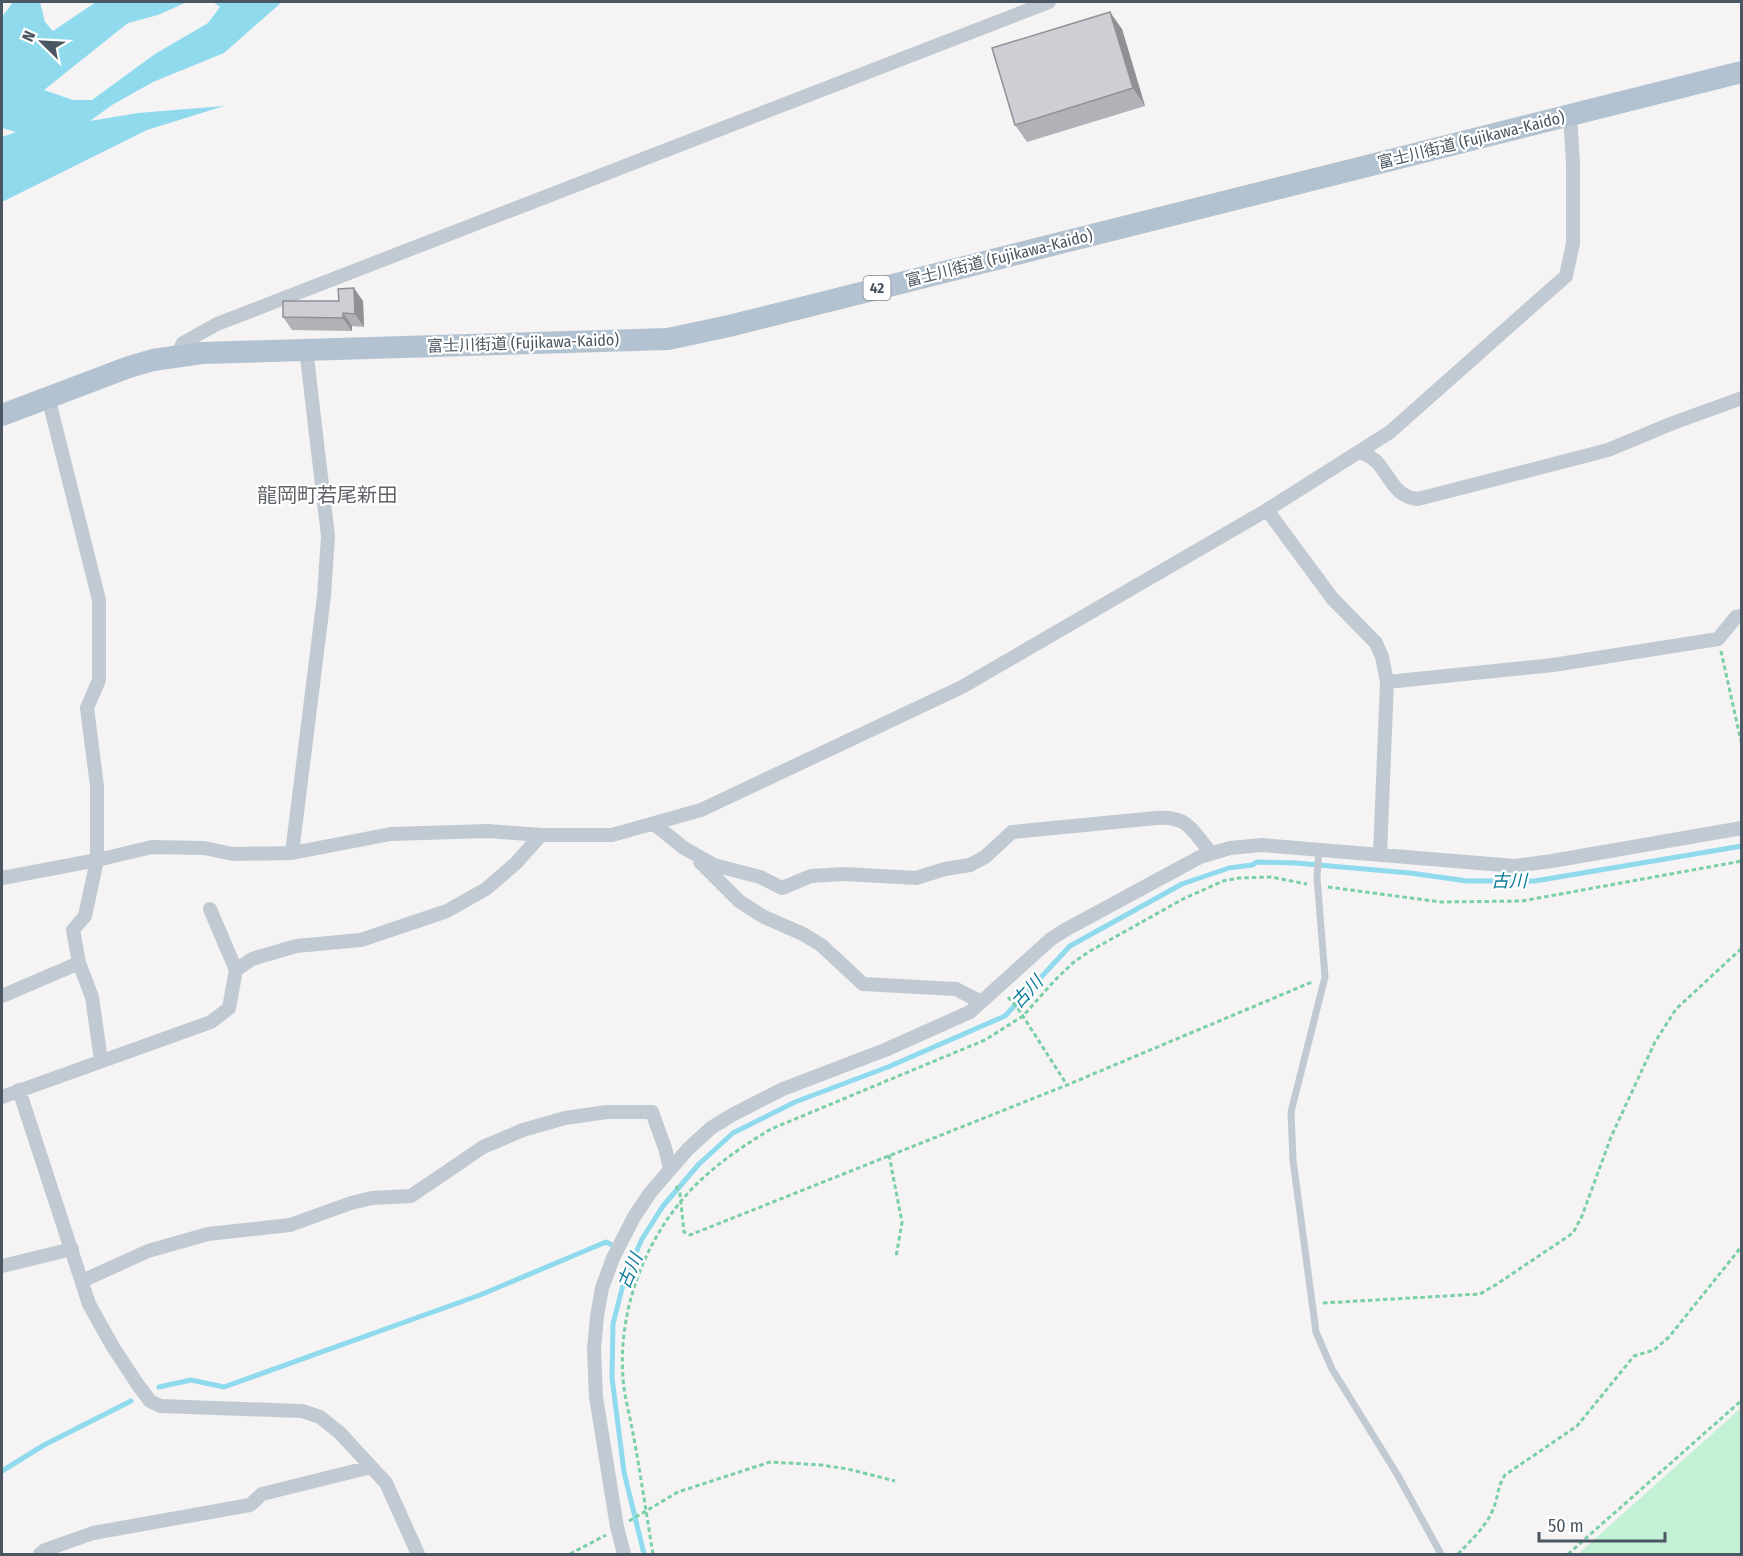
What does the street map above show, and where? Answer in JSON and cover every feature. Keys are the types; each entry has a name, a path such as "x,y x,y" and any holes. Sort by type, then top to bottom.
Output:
{"main road":[{"name":"富士川街道 (Fujikawa-Kaido)","path":"2,414 129,367 202,353 668,339 729,326 1742,72"}],"street":[{"path":"176,357 183,344 217,324 1049,2"},
{"path":"2,878 152,847 204,848 233,854 292,853 391,834 488,831 541,835 612,834 701,810 746,791 962,687 1267,510 1361,452 1390,432 1566,276 1573,243 1573,163 1570,115"},
{"path":"292,853 324,596 328,536 306,349"},
{"path":"48,397 99,600 99,680 87,708 98,786 97,860 85,916 73,930 79,963 92,997 101,1060"},
{"path":"1361,452 1376,460 1406,498 1418,499 1608,450 1742,398"},
{"path":"1267,510 1332,598 1376,643 1382,657 1387,682 1380,854"},
{"path":"1387,682 1553,665 1718,639 1736,617 1742,616"},
{"path":"684,848 714,865 760,877 782,888 811,876 845,874 916,878 945,869 969,865 985,857 1011,832 1156,818 1180,819 1207,848"},
{"path":"654,824 684,848 739,902 764,917 802,933 821,945 863,984 956,989 981,1002"},
{"path":"624,1554 622,1525 596,1397 594,1349 602,1288 623,1237 650,1193 682,1155 711,1128 751,1104 970,1012 1051,939 1200,857 1216,851 1262,845 1318,852 1380,854 1515,866 1742,828"},
{"path":"236,970 252,959 296,946 361,940 447,911 486,889 516,863 541,835"},
{"path":"2,1097 211,1022 229,1008 236,970 210,909"},
{"path":"2,996 79,963"},
{"path":"19,1090 89,1304 113,1347 150,1401 160,1406 302,1411 320,1417 340,1433 386,1483 418,1554"},
{"path":"82,1281 148,1251 208,1234 290,1225 351,1203 372,1198 411,1196 483,1147 523,1130 565,1118 607,1112 652,1113 670,1169"},
{"path":"2,1266 72,1249"},
{"path":"40,1554 45,1550 93,1533 250,1505 262,1494 371,1467"}],"lane":[{"path":"1318,852 1317,877 1325,977 1291,1112 1293,1160 1311,1304 1316,1332 1332,1369 1397,1474 1440,1554"}],"path":[{"path":"1718,639 1742,746"},
{"path":"653,1554 623,1380 622,1348 626,1314 636,1279 648,1253 681,1201 740,1148 771,1129 985,1040 1023,1016 1055,980 1090,951 1183,899 1223,881 1271,877 1319,886 1441,902 1495,903 1522,901 1742,861"},
{"path":"1311,1304 1480,1294 1573,1233 1582,1216 1611,1137 1655,1041 1676,1010 1742,948"},
{"path":"680,1194 684,1232 690,1235 1067,1085 1325,977"},
{"path":"1007,995 1067,1085"},
{"path":"889,1155 902,1222 896,1257"},
{"path":"1458,1554 1488,1521 1494,1508 1499,1484 1505,1475 1577,1426 1634,1356 1654,1350 1669,1337 1742,1246"},
{"path":"1568,1554 1742,1400"},
{"path":"570,1554 678,1492 770,1462 848,1469 895,1481"}],"green space":[{"path":"1741,1408 1741,1554 1578,1554"}],"water":[{"path":"13,2 40,2 45,22 53,31 96,2 187,2 158,15 128,23 44,90 73,100 92,100 155,54 208,23 220,7 213,2 282,2 224,53 153,82 112,105 90,121 138,113 224,106 147,130 2,202 2,137 16,132 2,128 2,17"}],"building":[{"path":"1110,12 1133,88 1015,125 992,48"},
{"path":"354,288 355,314 343,313 343,318 283,317 283,301 339,301 338,289"}],"waterway":[{"name":"古川","path":"644,1554 624,1472 612,1378 613,1324 625,1277 642,1239 663,1206 699,1164 733,1133 795,1102 888,1067 1005,1016 1070,946 1182,884 1229,868 1252,865 1257,862 1296,863 1410,873 1467,881 1535,881 1742,846"},
{"path":"159,1387 191,1380 224,1387 480,1295 606,1242 614,1246"},
{"path":"2,1471 44,1445 131,1401"}],"district":[{"name":"龍岡町若尾新田","path":"327,495"}]}
